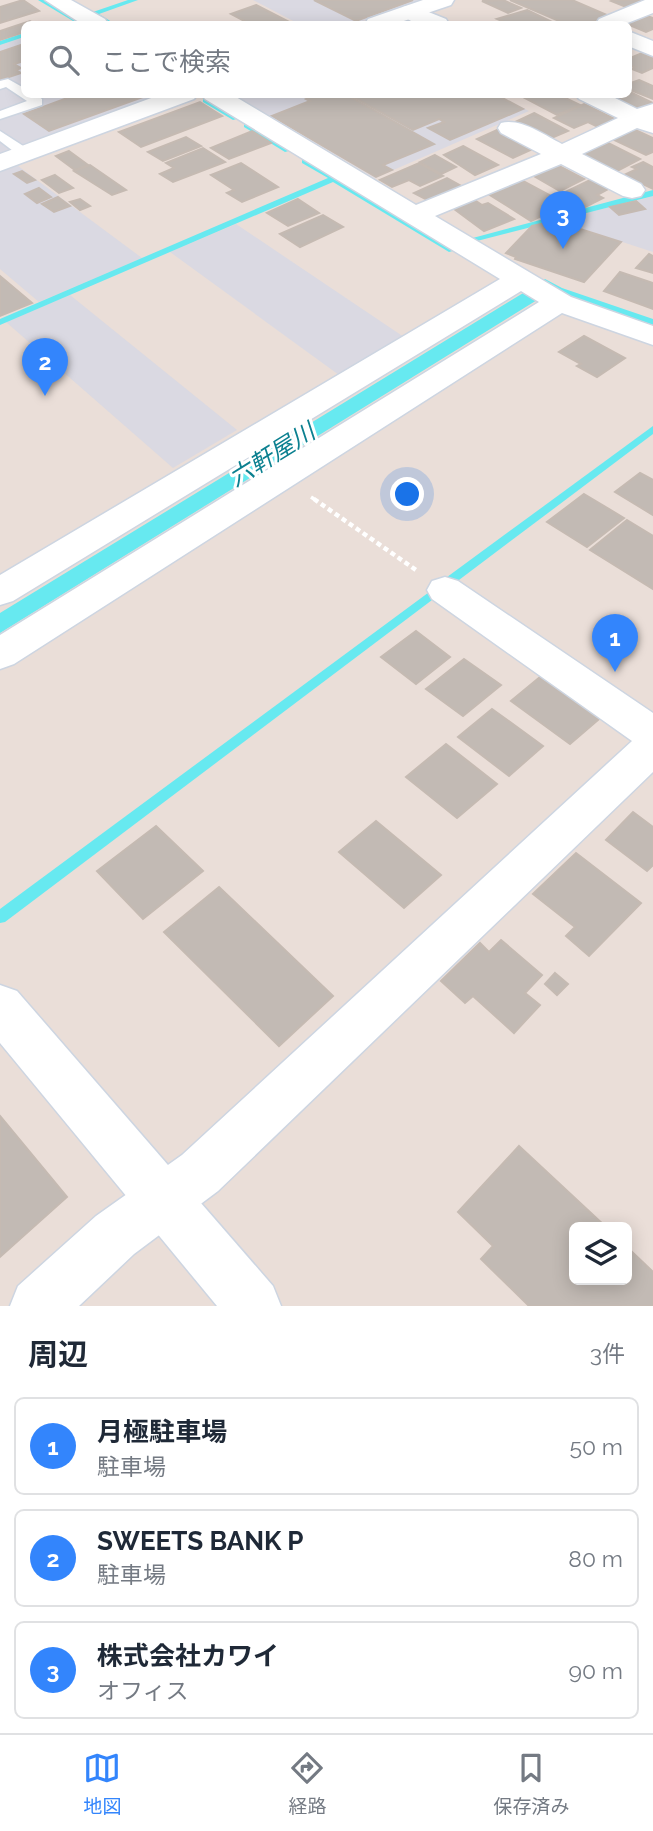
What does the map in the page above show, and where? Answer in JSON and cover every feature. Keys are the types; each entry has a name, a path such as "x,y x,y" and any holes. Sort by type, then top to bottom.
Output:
{"street":[{"path":"57,0 92,21"},
{"path":"385,21 443,0"},
{"path":"614,21 653,5"},
{"path":"411,12 431,21"},
{"path":"632,40 653,49"},
{"path":"0,163 176,98"},
{"path":"220,98 557,301 653,335"},
{"path":"597,98 648,118"},
{"path":"414,215 648,118"},
{"path":"510,128 632,190"},
{"path":"0,593 523,280"},
{"path":"0,654 557,301"},
{"path":"445,590 653,734"},
{"path":"38,1306 115,1235 200,1173 653,746"},
{"path":"0,1007 253,1306"}],"lane":[{"path":"0,85 8,83 21,91"},
{"path":"0,115 37,102 31,98"},
{"path":"0,135 26,154"}],"path":[{"path":"282,477 445,590"}],"shaded area":[{"path":"253,0 419,1 363,21 293,21"},
{"path":"21,38 21,98 156,98 0,154 0,45"},
{"path":"240,98 503,98 529,111 375,178"},
{"path":"18,166 142,258 39,302 0,269 0,172"},
{"path":"653,195 653,252 555,220 647,198"},
{"path":"236,224 404,337 339,375 170,252"},
{"path":"70,295 237,430 173,468 6,322"}],"water":[{"name":"六軒屋川","path":"538,284 550,292 0,633 0,613"}],"building":[{"path":"23,0 39,11 0,23 0,7"},
{"path":"314,0 413,0 356,21"},
{"path":"503,0 521,8 508,13 482,1"},
{"path":"510,0 572,0 609,16 596,21 559,21"},
{"path":"653,0 631,9 611,1"},
{"path":"256,5 287,21 244,21 231,14"},
{"path":"527,10 550,21 502,21 497,19"},
{"path":"647,16 653,18 653,29 646,32 632,26 632,22"},
{"path":"21,24 21,33 0,40 0,31"},
{"path":"21,45 21,62 14,64 21,68 16,70 21,73 0,80 0,52"},
{"path":"642,53 653,58 653,68 642,73 632,69 635,67 632,66 632,57"},
{"path":"639,80 653,86 653,99 632,91 632,83"},
{"path":"632,93 653,103 637,110 610,98 632,98"},
{"path":"67,98 140,98 49,131 24,114"},
{"path":"352,98 434,144 383,165 392,170 376,177 272,116 310,101 306,99"},
{"path":"355,98 502,98 523,109 450,140 428,128 444,122 439,119 413,130"},
{"path":"525,98 565,98 580,105 557,115"},
{"path":"200,102 222,116 141,147 119,132"},
{"path":"584,104 617,120 600,128 588,122 574,128 554,118"},
{"path":"534,113 568,131 547,140 513,123"},
{"path":"631,128 653,138 653,152 646,155 610,138"},
{"path":"499,129 535,148 513,158 477,139"},
{"path":"252,131 271,143 229,159 211,148"},
{"path":"186,137 201,146 163,161 148,152"},
{"path":"608,143 640,159 615,172 580,154"},
{"path":"463,146 498,165 475,175 444,155"},
{"path":"203,148 225,162 173,182 160,174 174,168 166,163"},
{"path":"69,151 88,165 75,170 56,156"},
{"path":"435,155 456,167 441,174 420,162"},
{"path":"643,162 653,167 653,189 624,175 637,169 632,167"},
{"path":"241,163 278,187 242,202 227,193 234,190 211,175"},
{"path":"419,163 443,176 420,186 409,180 392,187 380,180"},
{"path":"90,165 126,190 112,195 74,171"},
{"path":"557,165 584,179 560,191 534,176"},
{"path":"22,171 35,180 27,183 14,174"},
{"path":"55,175 73,188 59,193 42,180"},
{"path":"447,178 463,187 431,202 414,193"},
{"path":"592,179 610,188 597,195 603,198 581,209 557,196"},
{"path":"521,180 566,204 531,221 490,195"},
{"path":"39,188 51,197 37,203 25,194"},
{"path":"58,197 70,206 54,212 42,204"},
{"path":"80,199 90,206 80,210 70,202"},
{"path":"298,199 319,213 288,226 267,213"},
{"path":"473,199 482,205 488,203 514,219 484,231 454,209"},
{"path":"636,201 645,209 619,215 610,207"},
{"path":"323,215 343,227 300,247 280,234"},
{"path":"555,221 621,242 584,282 515,259 516,257 506,253 532,226"},
{"path":"649,254 653,256 653,273 636,268"},
{"path":"620,272 653,283 653,309 604,291"},
{"path":"0,276 32,303 0,316"},
{"path":"584,336 625,358 597,377 559,352"},
{"path":"640,473 653,480 653,515 615,492"},
{"path":"584,494 624,518 587,547 547,522"},
{"path":"627,520 653,536 653,589 590,550"},
{"path":"416,631 450,657 416,684 381,657"},
{"path":"464,659 501,685 463,716 426,689"},
{"path":"540,677 599,719 570,744 511,701"},
{"path":"492,709 543,746 509,776 458,737"},
{"path":"446,744 497,784 457,818 406,777"},
{"path":"633,812 653,827 653,865 647,871 606,840"},
{"path":"376,821 441,875 404,908 339,852"},
{"path":"156,826 203,871 143,919 97,871"},
{"path":"576,853 641,903 589,956 566,936 575,927 533,894"},
{"path":"219,887 333,996 279,1046 164,932"},
{"path":"501,940 542,975 525,993 540,1005 514,1033 473,996 465,1003 441,981 480,943 489,952"},
{"path":"555,973 568,984 557,995 545,984"},
{"path":"0,1116 67,1197 0,1257"},
{"path":"519,1146 601,1222 569,1222 569,1285 632,1285 632,1252 653,1272 653,1306 529,1306 481,1259 493,1246 458,1212"}],"waterway":[{"path":"41,0 77,21"},
{"path":"94,13 135,0"},
{"path":"93,13 107,21"},
{"path":"0,43 21,36"},
{"path":"206,100 236,118"},
{"path":"247,125 288,150"},
{"path":"305,161 334,178"},
{"path":"0,322 334,178"},
{"path":"334,178 452,250"},
{"path":"473,239 653,193"},
{"path":"545,282 559,290 653,322"},
{"path":"447,583 653,429"},
{"path":"0,917 436,591"}],"place":[{"name":"株式会社カワイ","path":"563,249"},
{"name":"SWEETS BANK P","path":"45,396"},
{"name":"月極駐車場","path":"615,672"}]}
